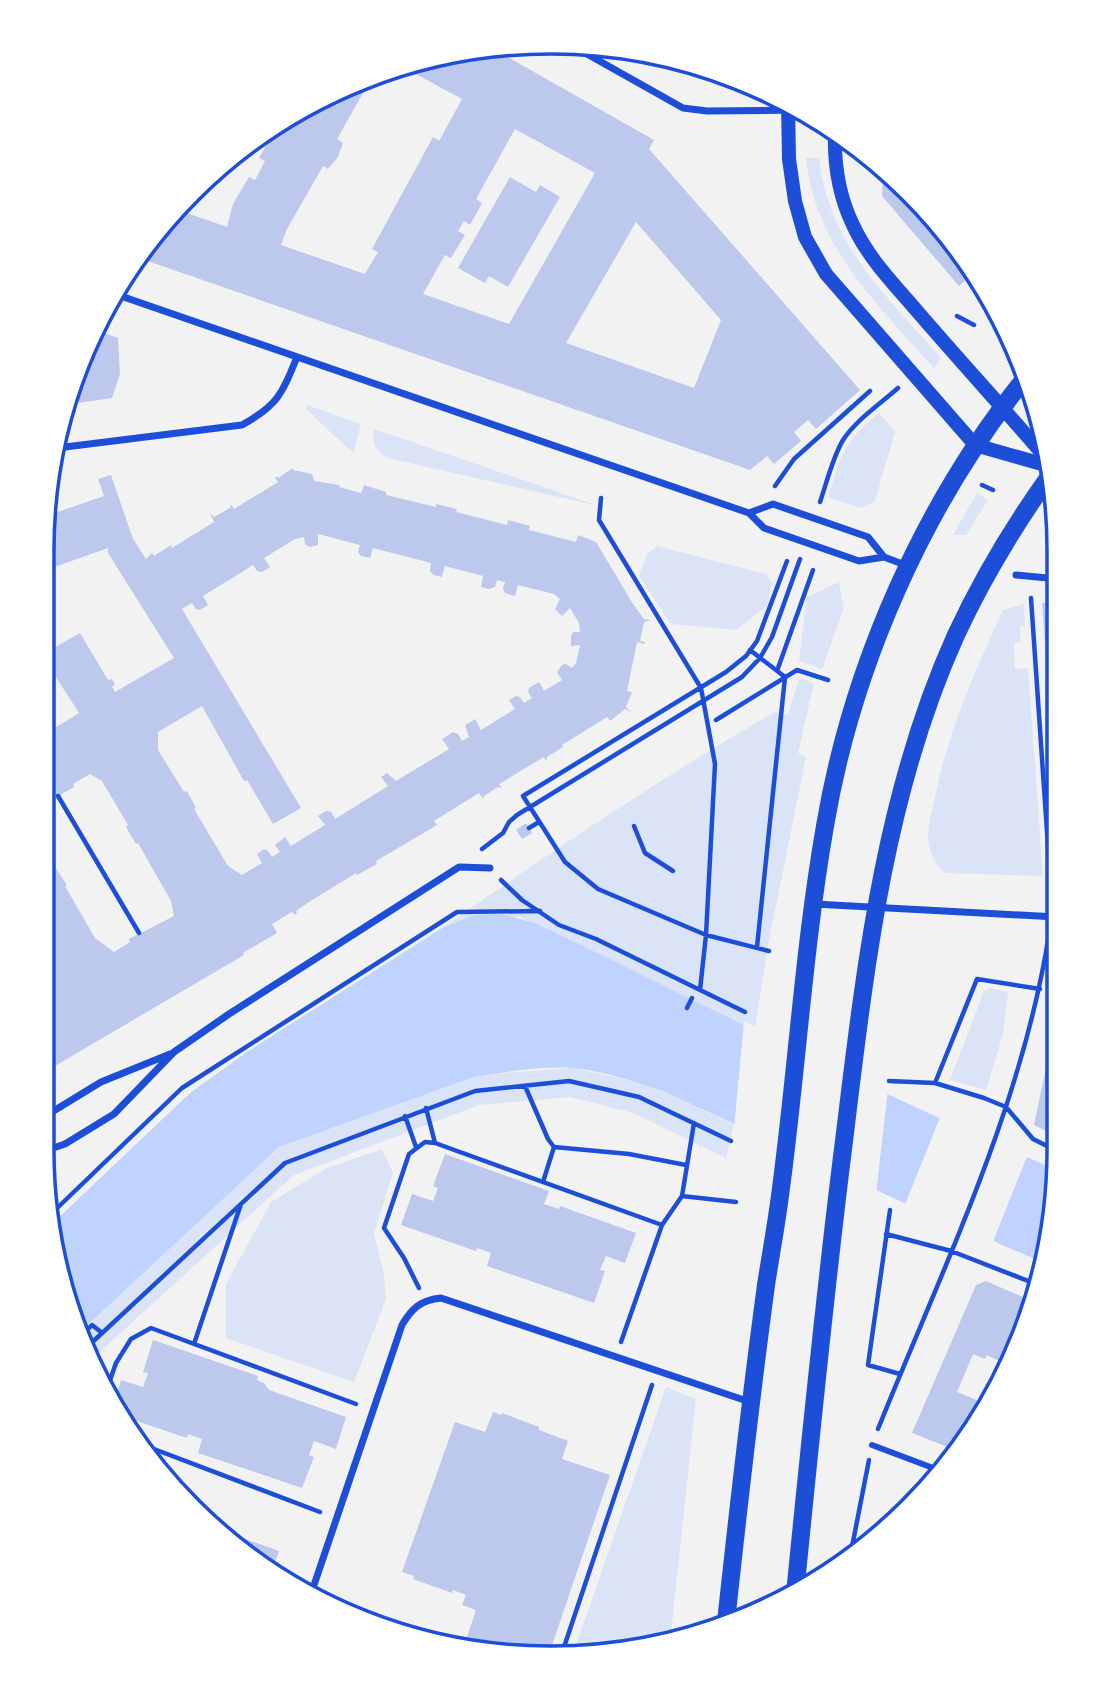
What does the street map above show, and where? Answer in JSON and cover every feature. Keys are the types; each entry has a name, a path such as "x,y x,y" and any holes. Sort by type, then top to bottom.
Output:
{"main road":[{"path":"788,115 789,159 795,201 805,237 825,274 975,445 1039,463"},
{"path":"835,144 842,196 853,227 866,248 1035,445"},
{"path":"727,1613 825,823 847,734 868,666 908,566 952,481 1018,387"},
{"path":"796,1580 824,1302 859,1014 876,909 904,781 920,729 956,635 1015,528 1043,486"}],"street":[{"path":"590,56 683,108 708,111 773,107"},
{"path":"124,297 749,513 764,528 859,561 884,557 908,566"},
{"path":"66,447 242,425 263,413 281,396 297,357"},
{"path":"749,513 773,504 868,537 884,557"},
{"path":"1016,576 1047,578"},
{"path":"54,1147 114,1114 174,1052 240,1007 459,867 490,868"},
{"path":"813,904 1047,917"},
{"path":"54,1111 102,1082 174,1052"},
{"path":"314,1586 402,1325 410,1311 425,1300 441,1298 752,1402"},
{"path":"872,1446 932,1468"}],"path":[{"path":"957,316 974,325"},
{"path":"775,486 794,460 870,391"},
{"path":"822,494 838,448 846,436 853,426 892,394"},
{"path":"982,485 993,490"},
{"path":"601,498 599,520 701,688 704,701 715,764 706,935 700,990"},
{"path":"459,867 503,833 509,822 530,807 742,677 760,657 772,637 803,549"},
{"path":"769,951 706,935 598,889 565,862 523,796 726,672 757,641 787,561"},
{"path":"777,671 813,570"},
{"path":"1031,598 1047,832"},
{"path":"750,650 785,677"},
{"path":"716,720 797,670 828,680"},
{"path":"757,947 785,677"},
{"path":"58,796 139,933"},
{"path":"529,828 539,822"},
{"path":"634,826 645,853 673,871"},
{"path":"490,868 522,900 559,925 596,939 745,1012"},
{"path":"57,1208 182,1087 457,912 540,911"},
{"path":"853,1543 872,1446 999,1130 1040,989 1047,946"},
{"path":"935,1083 977,979 1040,989"},
{"path":"687,1008 692,998"},
{"path":"93,1341 285,1163 475,1091 569,1081 639,1097 731,1140"},
{"path":"889,1081 935,1083 1006,1107 1034,1139 1047,1146"},
{"path":"525,1086 554,1147 629,1153 686,1165"},
{"path":"426,1108 435,1143"},
{"path":"405,1116 416,1147"},
{"path":"616,1356 663,1225 682,1196 694,1123"},
{"path":"425,1300 404,1258 384,1227 409,1154 425,1142 435,1143 663,1225"},
{"path":"543,1182 554,1147"},
{"path":"682,1196 736,1202"},
{"path":"194,1344 241,1203"},
{"path":"890,1210 868,1365 900,1374"},
{"path":"886,1234 951,1251 1029,1281"},
{"path":"88,1329 92,1325 101,1332"},
{"path":"110,1379 116,1363 131,1339 152,1328 374,1410"},
{"path":"565,1646 658,1371"},
{"path":"155,1450 313,1510 338,1516"}],"shaded area":[{"path":"806,158 819,158 825,189 847,243 881,290 941,358 934,368 871,298 836,247 812,190"},
{"path":"307,405 361,424 353,453 306,409"},
{"path":"879,413 895,432 875,501 861,508 828,497 845,450 858,432"},
{"path":"374,429 599,506 387,458 375,445"},
{"path":"977,493 988,500 966,535 953,535"},
{"path":"657,546 766,574 772,583 767,606 736,630 671,624 639,576 647,554"},
{"path":"839,582 844,608 822,669 799,661 807,597"},
{"path":"1024,604 1025,626 1020,627 1021,642 1014,643 1015,669 1028,668 1043,876 945,873 933,857 928,833 947,749 1003,610"},
{"path":"799,678 814,683 798,753 806,757 768,945 755,1030 520,917 442,928 690,763 775,712 788,715"},
{"path":"991,988 1008,992 1003,1034 986,1090 950,1080 984,991"},
{"path":"573,1068 663,1091 734,1125 726,1158 633,1113 570,1097 479,1105 294,1175 98,1353 87,1326 279,1147 474,1077"},
{"path":"382,1149 393,1173 374,1233 384,1275 386,1299 354,1382 226,1338 226,1284 271,1202 327,1168"},
{"path":"666,1387 696,1399 671,1631 615,1642 576,1645"}],"water":[{"path":"502,914 535,923 858,1080 1047,1165 1043,1214 1034,1259 902,1202 663,1091 595,1071 572,1068 535,1069 474,1077 279,1147 87,1326 71,1278 59,1218 190,1093 247,1052 442,928 475,915"}],"pier":[{"path":"744,1021 888,1090 876,1194 734,1129"},
{"path":"941,1115 1028,1154 992,1244 904,1207"}],"building":[{"path":"506,56 654,140 649,149 860,390 816,429 808,420 794,432 801,441 774,464 767,456 750,470 148,261 187,213 227,227 233,204 249,177 255,180 265,161 259,158 267,144 331,105 364,91 337,139 343,143 338,157 328,169 323,166 287,229 281,245 365,274 378,252 372,249 433,137 439,141 462,99 415,73","holes":["515,129 595,173 509,324 423,294 445,255 451,258 465,235 458,231 464,221 470,225 482,203 476,199","636,222 721,320 694,388 566,343"]},
{"path":"510,177 536,192 540,185 560,197 508,287 489,276 485,283 458,268"},
{"path":"882,181 924,223 966,280 959,286 882,196"},
{"path":"104,333 118,338 120,374 112,398 77,403"},
{"path":"293,468 312,474 314,481 340,485 339,487 361,493 364,485 386,492 386,495 436,507 436,504 457,509 456,512 507,525 508,520 530,526 529,530 576,542 578,535 596,542 633,604 644,619 651,620 644,622 640,641 645,642 644,644 637,642 627,691 632,692 626,707 631,712 625,709 610,721 607,717 562,745 563,747 547,757 546,761 544,757 499,784 502,788 498,787 483,799 479,793 434,821 437,825 376,861 375,865 357,875 356,873 309,902 296,911 295,915 292,912 272,924 277,933 243,953 244,955 54,1067 54,866 95,938 114,952 130,942 129,939 174,916 171,901 126,827 128,825 102,781 90,774 54,799 54,728 79,713 54,674 54,648 80,633 108,680 112,679 115,692 174,658 108,553 108,548 54,567 55,513 104,496 98,479 111,475 133,539 146,559 152,553 154,556 171,545 172,548 214,522 210,513 214,517 231,505 234,509 278,482 275,478 278,478","holes":["318,534 360,545 358,552 361,556 370,558 373,548 431,563 430,571 433,575 442,577 445,566 483,576 481,587 490,589 495,587 497,580 505,582 505,593 515,596 518,585 554,594 560,599 555,609 562,616 570,608 579,623 580,632 573,632 571,636 571,646 580,645 576,663 572,668 566,664 562,665 557,672 562,680 544,691 539,682 529,688 528,692 532,698 524,703 516,696 509,700 515,709 481,730 475,719 465,725 469,737 462,741 458,734 453,732 442,739 449,749 396,781 387,773 381,777 388,786 335,819 331,812 326,811 318,816 325,825 291,846 285,837 275,845 280,852 272,857 264,849 257,854 262,863 242,875 228,866 194,809 196,808 187,791 184,792 158,750 158,732 202,706 244,781 247,780 273,824 301,808 182,609 192,603 200,610 208,605 203,596 253,565 257,571 262,572 270,567 264,558 295,539 304,537 305,544 309,547 318,545"]},
{"path":"1042,603 1047,603 1047,671"},
{"path":"526,823 532,833 522,839 516,830"},
{"path":"1047,1063 1047,1131 1034,1125"},
{"path":"445,1154 549,1191 544,1204 559,1209 560,1206 636,1233 625,1263 606,1256 600,1270 605,1271 594,1303 487,1266 491,1253 477,1248 476,1251 401,1225 412,1194 433,1201 438,1188 433,1186"},
{"path":"986,1281 1024,1297 998,1365 999,1361 987,1355 985,1359 973,1354 957,1392 978,1401 947,1447 912,1433 976,1285"},
{"path":"153,1340 258,1376 257,1380 264,1383 269,1390 346,1417 336,1449 314,1441 309,1455 314,1457 302,1488 198,1453 202,1439 188,1434 187,1438 135,1420 118,1392 121,1380 143,1387 148,1373 143,1372"},
{"path":"493,1412 502,1413 568,1441 562,1459 610,1475 552,1646 467,1638 476,1610 462,1605 466,1595 453,1590 452,1593 413,1579 414,1576 402,1572 455,1422 485,1432"},
{"path":"241,1538 279,1551 275,1562"}]}
